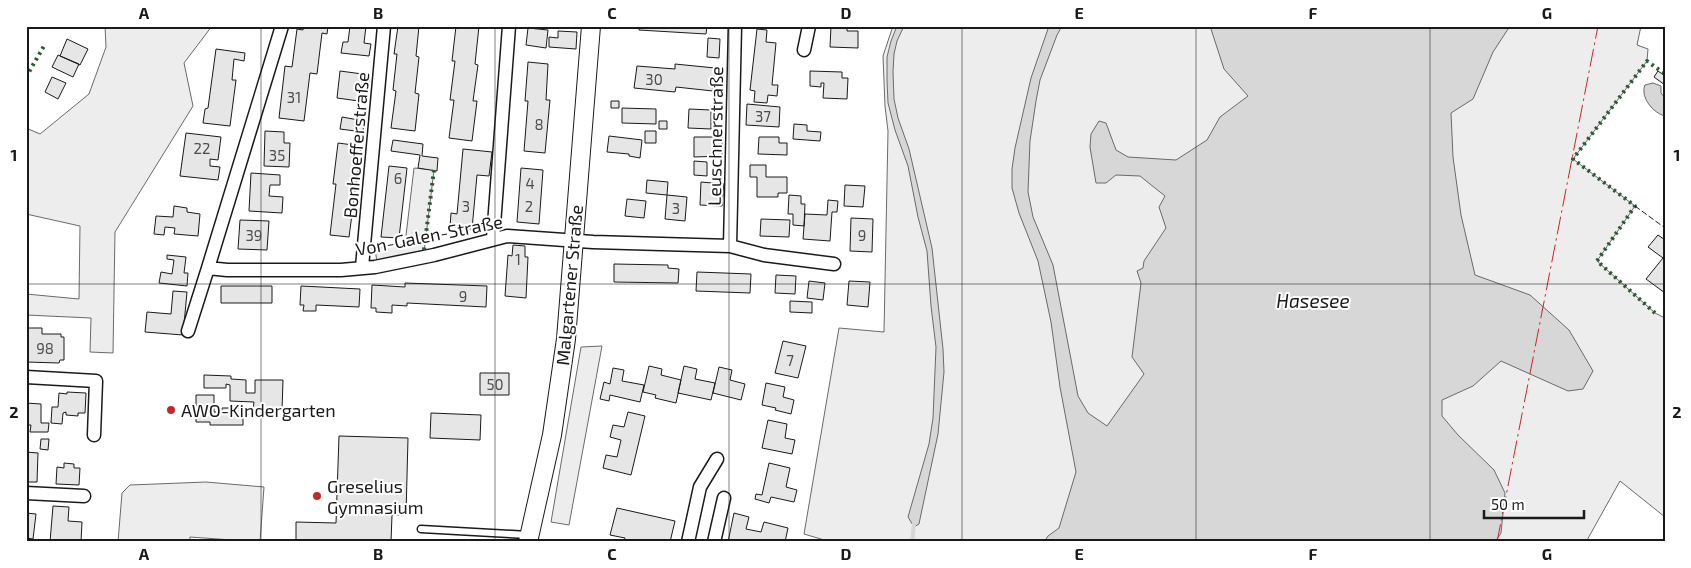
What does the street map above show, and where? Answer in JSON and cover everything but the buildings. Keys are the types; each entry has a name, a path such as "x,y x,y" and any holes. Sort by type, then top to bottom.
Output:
{"street":[{"path":"188,331 282,26"},
{"name":"Bonhoefferstraße","path":"362,268 384,26"},
{"path":"493,238 509,26"},
{"name":"Malgartener Straße","path":"529,540 552,435 566,339 591,26"},
{"name":"Leuschnerstraße","path":"730,246 735,26"},
{"path":"804,50 808,26"},
{"name":"Von-Galen-Straße","path":"208,268 227,270 341,270 375,267 434,255 493,238 507,236 574,241 730,246 764,255 834,264"},
{"path":"26,377 96,381 94,435"},
{"path":"688,542 700,487 716,459"},
{"path":"26,493 84,496"},
{"path":"714,542 724,498"}],"lane":[{"path":"421,529 519,533 529,540"}],"shaded area":[{"path":"105,26 212,26 184,63 193,106 115,232 113,353 90,352 91,318 26,315 26,294 79,299 80,226 26,214 26,128 40,134 89,94 106,47"},
{"path":"893,26 1641,26 1637,45 1648,49 1647,61 1573,159 1635,206 1597,261 1655,313 1665,318 1665,517 1620,481 1586,542 831,542 804,534 839,328 884,332 888,131 883,56"},
{"path":"414,168 434,170 424,252 377,262 375,249 405,244"},
{"path":"602,346 569,525 551,522 581,347"},
{"path":"206,482 264,487 260,542 190,537 190,542 118,542 122,493 130,485"}],"water":[{"path":"897,26 904,26 897,41 894,54 894,99 898,118 909,149 932,248 944,372 938,434 919,524 914,527 908,517 929,444 933,418 936,347 927,251 908,166 888,103 887,57"},
{"name":"Hasesee","path":"1049,26 1062,26 1040,80 1030,141 1028,192 1033,217 1053,265 1078,396 1088,413 1107,426 1144,374 1132,357 1141,283 1137,271 1143,268 1144,261 1166,228 1159,207 1165,196 1140,176 1116,175 1106,183 1096,183 1090,147 1091,134 1099,121 1106,123 1116,150 1128,157 1176,160 1207,140 1220,117 1248,96 1224,69 1210,26 1510,26 1493,52 1473,99 1451,113 1453,157 1461,215 1475,275 1530,295 1569,330 1593,371 1583,389 1568,391 1501,361 1473,386 1442,400 1442,416 1458,435 1494,470 1505,493 1501,533 1495,542 1044,542 1048,536 1059,528 1076,472 1060,387 1051,322 1038,261 1019,213 1012,188 1012,169 1031,78"},
{"path":"1653,83 1661,86 1661,93 1665,98 1665,116 1652,108 1644,94 1645,85"}],"waterway":[{"path":"912,542 914,524"}],"hedge":[{"path":"26,77 44,46"},
{"path":"1655,313 1597,261 1635,206 1573,159 1647,61 1665,74"},
{"path":"424,250 434,170"}],"fence":[{"path":"1635,206 1665,228"}],"power":[{"path":"1497,542 1598,26"}],"place":[{"name":"AWO-Kindergarten","path":"171,410"},
{"name":"Greselius Gymnasium","path":"317,496"}]}
